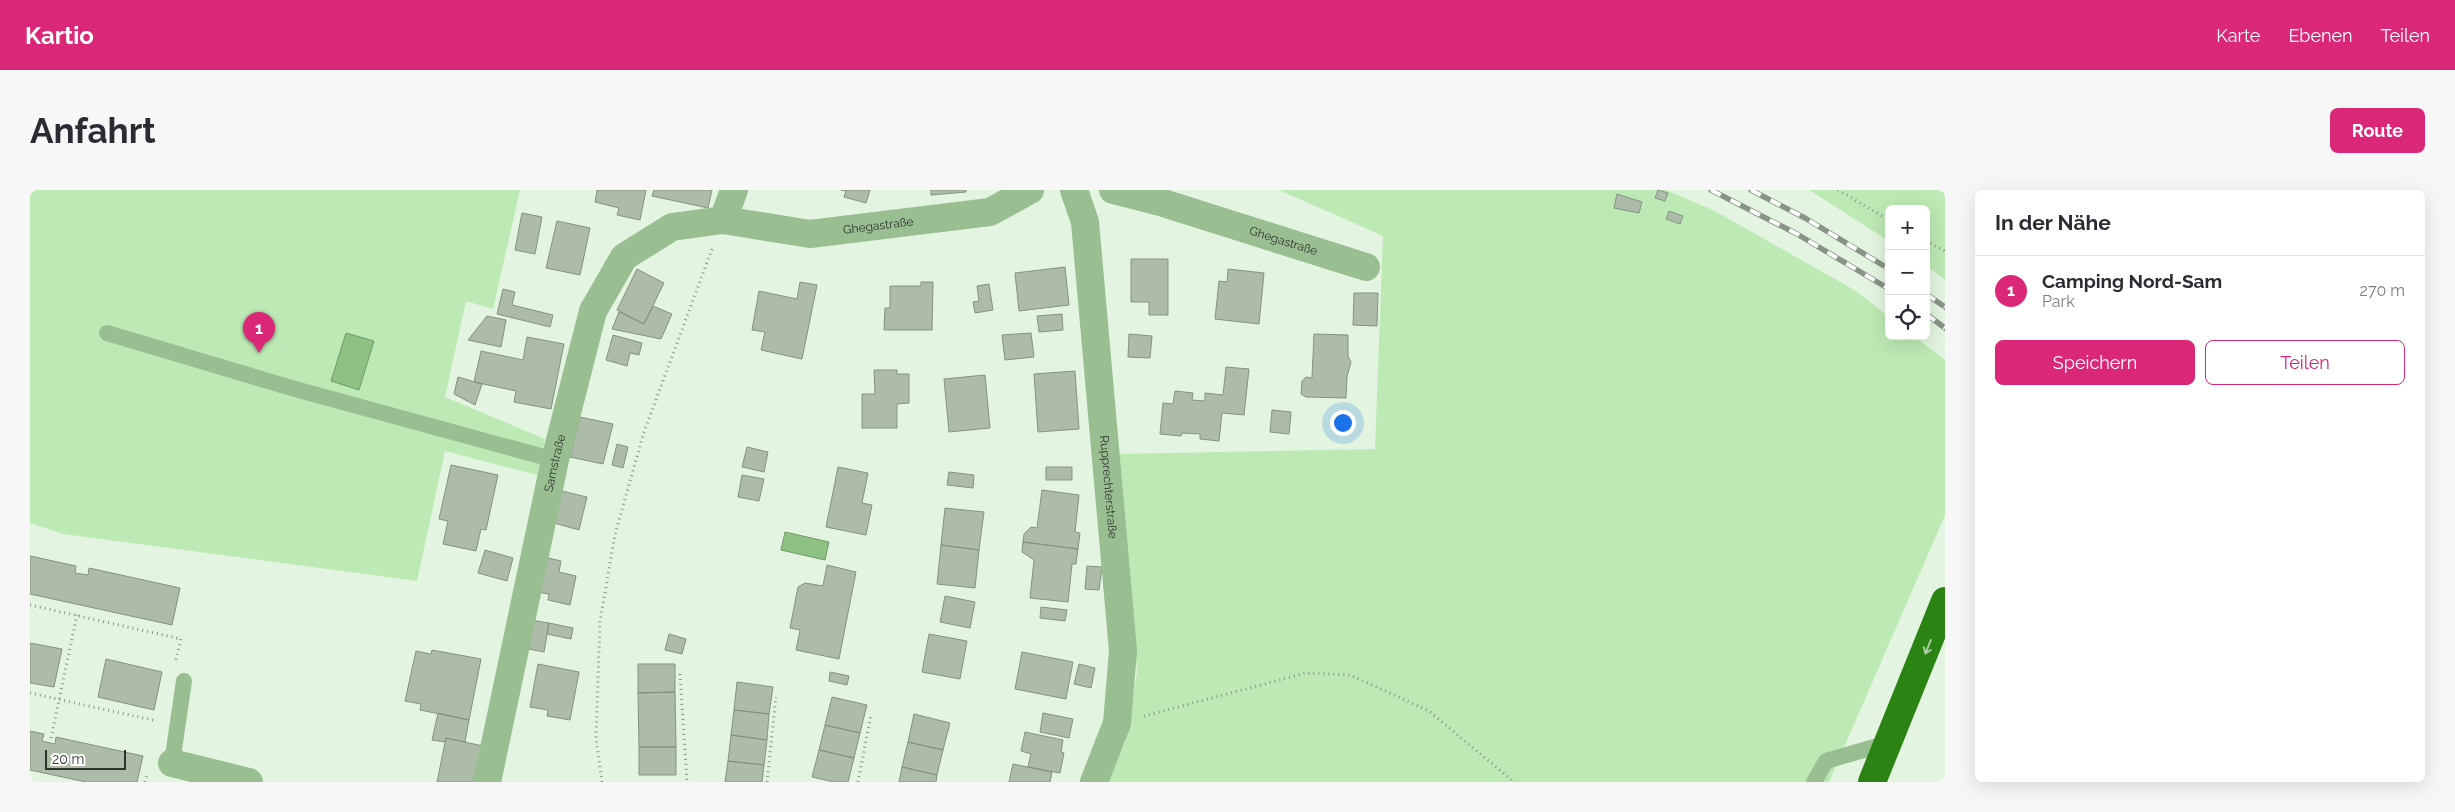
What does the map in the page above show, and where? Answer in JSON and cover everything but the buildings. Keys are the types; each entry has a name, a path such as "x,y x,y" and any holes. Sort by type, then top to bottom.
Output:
{"highway":[{"path":"1872,782 1945,601"}],"street":[{"path":"723,220 734,190"},
{"name":"Ghegastraße","path":"723,220 810,234 990,212 1030,190"},
{"name":"Rupprechterstraße","path":"1074,190 1085,222 1123,651 1117,723 1094,782"},
{"name":"Ghegastraße","path":"1113,190 1160,202 1366,266"},
{"name":"Samstraße","path":"487,782 555,460 593,311 624,258 672,227 723,220"},
{"path":"160,764 249,782"}],"lane":[{"path":"107,333 295,389 555,460"},
{"path":"160,764 184,681"},
{"path":"1814,782 1826,761 1888,743"}],"path":[{"path":"1838,190 1885,218"},
{"path":"602,782 596,738 600,622 615,534 644,432 723,220"},
{"path":"1930,242 1945,251"},
{"path":"30,605 181,639 174,666"},
{"path":"51,738 77,615"},
{"path":"1117,723 1306,673 1350,676 1429,711 1514,782"},
{"path":"680,674 687,782"},
{"path":"30,693 160,722"},
{"path":"767,782 776,697"},
{"path":"858,782 871,715"},
{"path":"145,782 160,764"},
{"path":"30,781 34,782"}],"shaded area":[{"path":"30,190 520,190 493,309 466,301 445,397 545,439 537,475 445,451 417,581 63,534 30,523"},
{"path":"1279,190 1666,190 1715,211 1856,291 1885,314 1885,340 1919,340 1945,360 1945,515 1829,782 1108,782 1126,740 1137,672 1117,454 1375,449 1383,236"},
{"path":"1809,190 1945,190 1945,279 1930,269 1930,205 1885,205 1885,238"},
{"path":"346,333 374,341 359,390 331,381"},
{"path":"785,532 829,542 825,560 781,550"}],"railway":[{"path":"1711,190 1797,234 1885,287"},
{"path":"1751,190 1805,218 1885,267"},
{"path":"1927,295 1945,307"},
{"path":"1930,317 1945,328"}],"place":[{"name":"Camping Nord-Sam","path":"259,353"}]}
